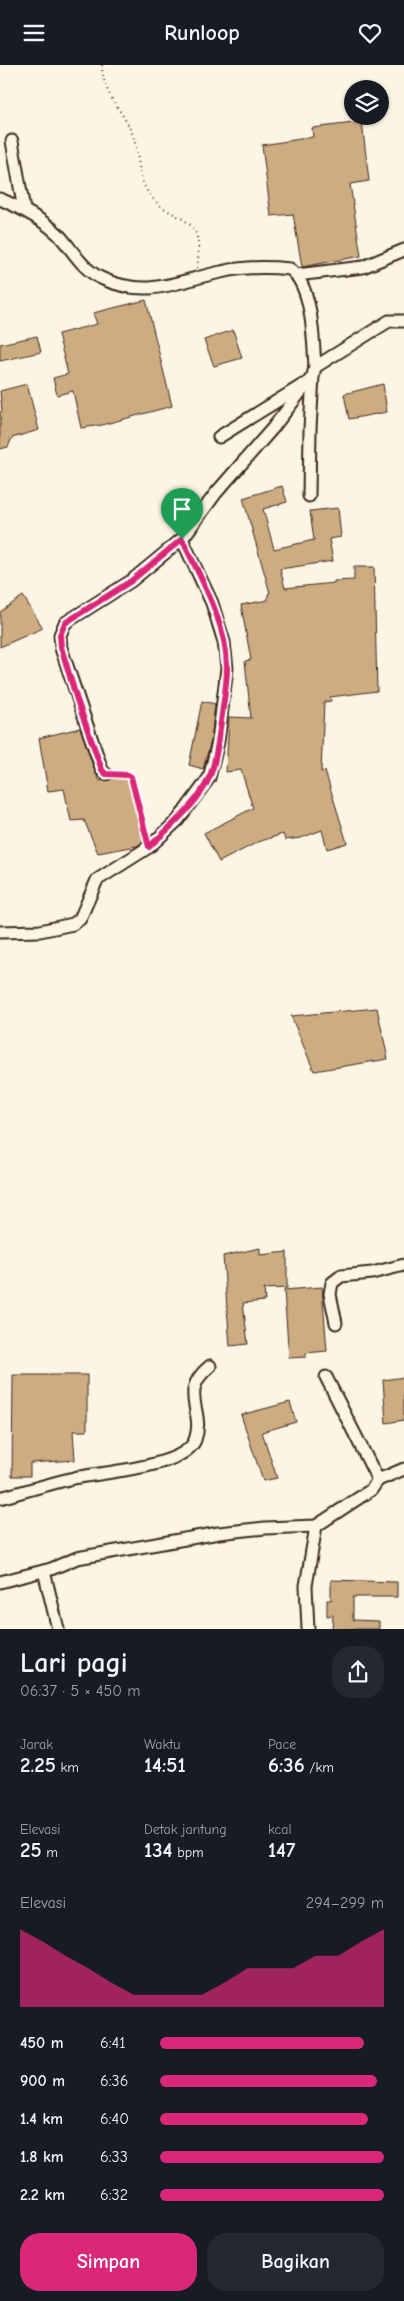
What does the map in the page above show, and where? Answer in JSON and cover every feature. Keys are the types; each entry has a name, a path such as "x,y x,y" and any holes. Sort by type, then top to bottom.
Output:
{"street":[{"path":"12,141 24,210"},
{"path":"0,199 24,210 59,235 89,272 103,280 126,287 149,289 224,271 280,268 290,269 297,275 306,293 313,374 310,429 310,496"},
{"path":"297,275 362,267 404,250"},
{"path":"219,437 385,323 404,321"},
{"path":"106,774 102,770 77,700 61,647 60,635 65,623 131,581 182,539 216,493 272,429 313,374"},
{"path":"0,932 40,931 73,924 80,919 97,880 149,847 178,820 209,778 218,742 227,668 224,642 212,603 182,539"},
{"path":"336,1323 330,1294 332,1283 341,1276 372,1273 404,1265"},
{"path":"0,1498 74,1478 154,1464 182,1453 189,1448 196,1433 193,1389 198,1376 210,1366"},
{"path":"326,1377 378,1481"},
{"path":"0,1583 44,1571 77,1558 219,1533 264,1527 316,1526 371,1490 378,1481 404,1469"},
{"path":"308,1629 306,1586 316,1526"},
{"path":"44,1571 58,1629"}],"path":[{"path":"102,65 104,87 132,133 146,188 158,202 186,221 196,231 200,247 195,277"},
{"path":"106,774 128,775 131,777 149,847"}],"building":[{"path":"344,124 362,125 369,181 350,184 361,256 302,267 293,214 271,216 262,145 313,137 312,128"},
{"path":"146,300 172,406 102,425 81,428 73,391 57,395 53,378 68,374 58,334 97,324 93,313"},
{"path":"233,330 242,358 214,366 204,340"},
{"path":"37,336 41,352 0,361 0,344"},
{"path":"27,384 39,430 12,438 8,447 0,449 0,412 2,411 0,391"},
{"path":"383,384 387,412 349,419 344,394"},
{"path":"282,486 287,502 263,509 274,549 314,540 310,511 338,508 341,537 329,539 333,561 280,569 285,588 354,580 354,567 374,567 377,691 330,697 331,701 324,702 321,772 325,771 347,843 327,849 322,830 301,838 285,840 283,834 258,842 219,862 204,833 253,808 241,770 226,772 229,717 251,718 245,661 251,660 241,605 268,600 268,594 270,593 243,498"},
{"path":"23,596 43,628 0,647 0,612"},
{"path":"202,701 215,704 211,741 203,769 189,765"},
{"path":"80,728 95,772 100,781 129,776 145,840 137,846 98,853 84,820 71,821 64,789 48,791 39,738"},
{"path":"377,1008 388,1059 314,1071 291,1016"},
{"path":"260,1248 260,1255 287,1252 287,1288 264,1289 265,1301 243,1303 248,1344 230,1346 223,1256"},
{"path":"322,1287 327,1351 306,1353 306,1357 289,1358 284,1290"},
{"path":"13,1375 87,1375 87,1431 73,1431 75,1460 30,1463 30,1476 12,1476"},
{"path":"404,1377 404,1420 386,1423 383,1380"},
{"path":"290,1402 296,1422 262,1432 277,1478 263,1481 241,1415"},
{"path":"331,1580 397,1582 397,1597 353,1597 353,1620 379,1621 379,1629 332,1629 333,1615 327,1616 327,1600 331,1600"}],"route":[{"path":"182,539 212,603 224,642 227,668 225,689 218,742 209,778 178,820 149,847 131,777 128,775 103,773 77,700 61,647 60,635 65,623 131,581 159,560 182,539"}]}
